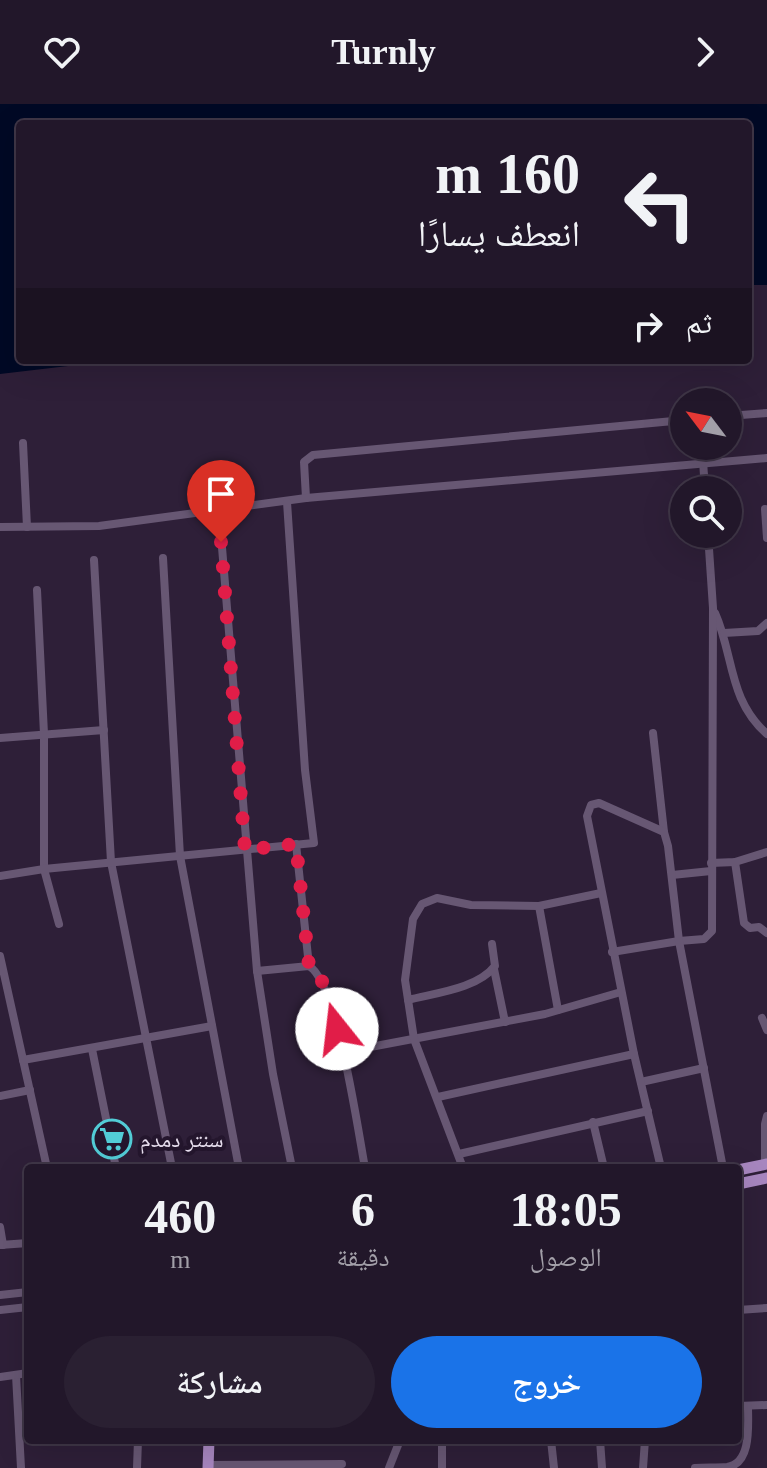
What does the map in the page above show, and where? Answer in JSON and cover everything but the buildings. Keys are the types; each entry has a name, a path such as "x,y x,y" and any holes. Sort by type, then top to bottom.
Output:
{"main road":[{"path":"742,1169 766,1164"},
{"path":"742,1183 767,1178"},
{"path":"208,1466 209,1444"}],"street":[{"path":"742,415 767,413"},
{"path":"306,498 304,462 313,455 670,421"},
{"path":"23,443 27,527"},
{"path":"0,527 99,526 306,498 767,458"},
{"path":"703,460 704,476"},
{"path":"0,876 314,843 305,770 287,502"},
{"path":"765,509 767,538"},
{"path":"219,511 257,971 291,1164"},
{"path":"612,952 704,939 712,931 713,608 709,548"},
{"path":"163,558 180,856 238,1164"},
{"path":"94,560 111,862 171,1164"},
{"path":"37,590 44,734 44,869 59,924"},
{"path":"713,608 724,633 728,662 741,698 751,720 767,734"},
{"path":"724,633 758,631 767,623"},
{"path":"0,738 104,730"},
{"path":"653,733 679,941 723,1164"},
{"path":"660,1164 612,952 587,816 591,805 599,803 664,832"},
{"path":"296,844 309,966 320,975 344,1052 364,1164"},
{"path":"672,875 767,852"},
{"path":"735,862 744,923 767,933"},
{"path":"462,1164 414,1039 405,980 413,919 422,904 437,898 471,905 539,906 601,893"},
{"path":"539,906 558,1010"},
{"path":"492,944 505,1022"},
{"path":"0,956 4,991 46,1164"},
{"path":"257,971 309,966"},
{"path":"408,1000 468,984 494,969"},
{"path":"344,1052 505,1022 621,992"},
{"path":"762,1018 767,1030"},
{"path":"23,1060 212,1026"},
{"path":"92,1049 115,1164"},
{"path":"438,1097 634,1054"},
{"path":"641,1082 704,1068"},
{"path":"0,1096 30,1090"},
{"path":"459,1154 648,1111"},
{"path":"766,1164 767,1116"},
{"path":"593,1122 603,1164"},
{"path":"0,1227 2,1245 24,1243"},
{"path":"0,1295 24,1292"},
{"path":"0,1310 24,1307"},
{"path":"742,1310 767,1308"},
{"path":"0,1377 24,1374"},
{"path":"16,1375 24,1436 21,1468"},
{"path":"742,1406 767,1405"},
{"path":"695,1468 731,1467 737,1462 748,1441 748,1406"},
{"path":"137,1468 138,1444"},
{"path":"389,1468 398,1444"},
{"path":"442,1444 442,1468"},
{"path":"551,1444 554,1468"},
{"path":"600,1444 602,1468"},
{"path":"643,1468 645,1444"},
{"path":"208,1466 342,1464"}],"water":[{"path":"0,104 767,104 767,285 752,285 752,120 16,120 16,364 85,364 0,374"}],"place":[{"name":"سنتر دمدم","path":"112,1139"}],"route":[{"path":"221,542 245,850 296,844 309,966 320,975 337,1029"}]}
